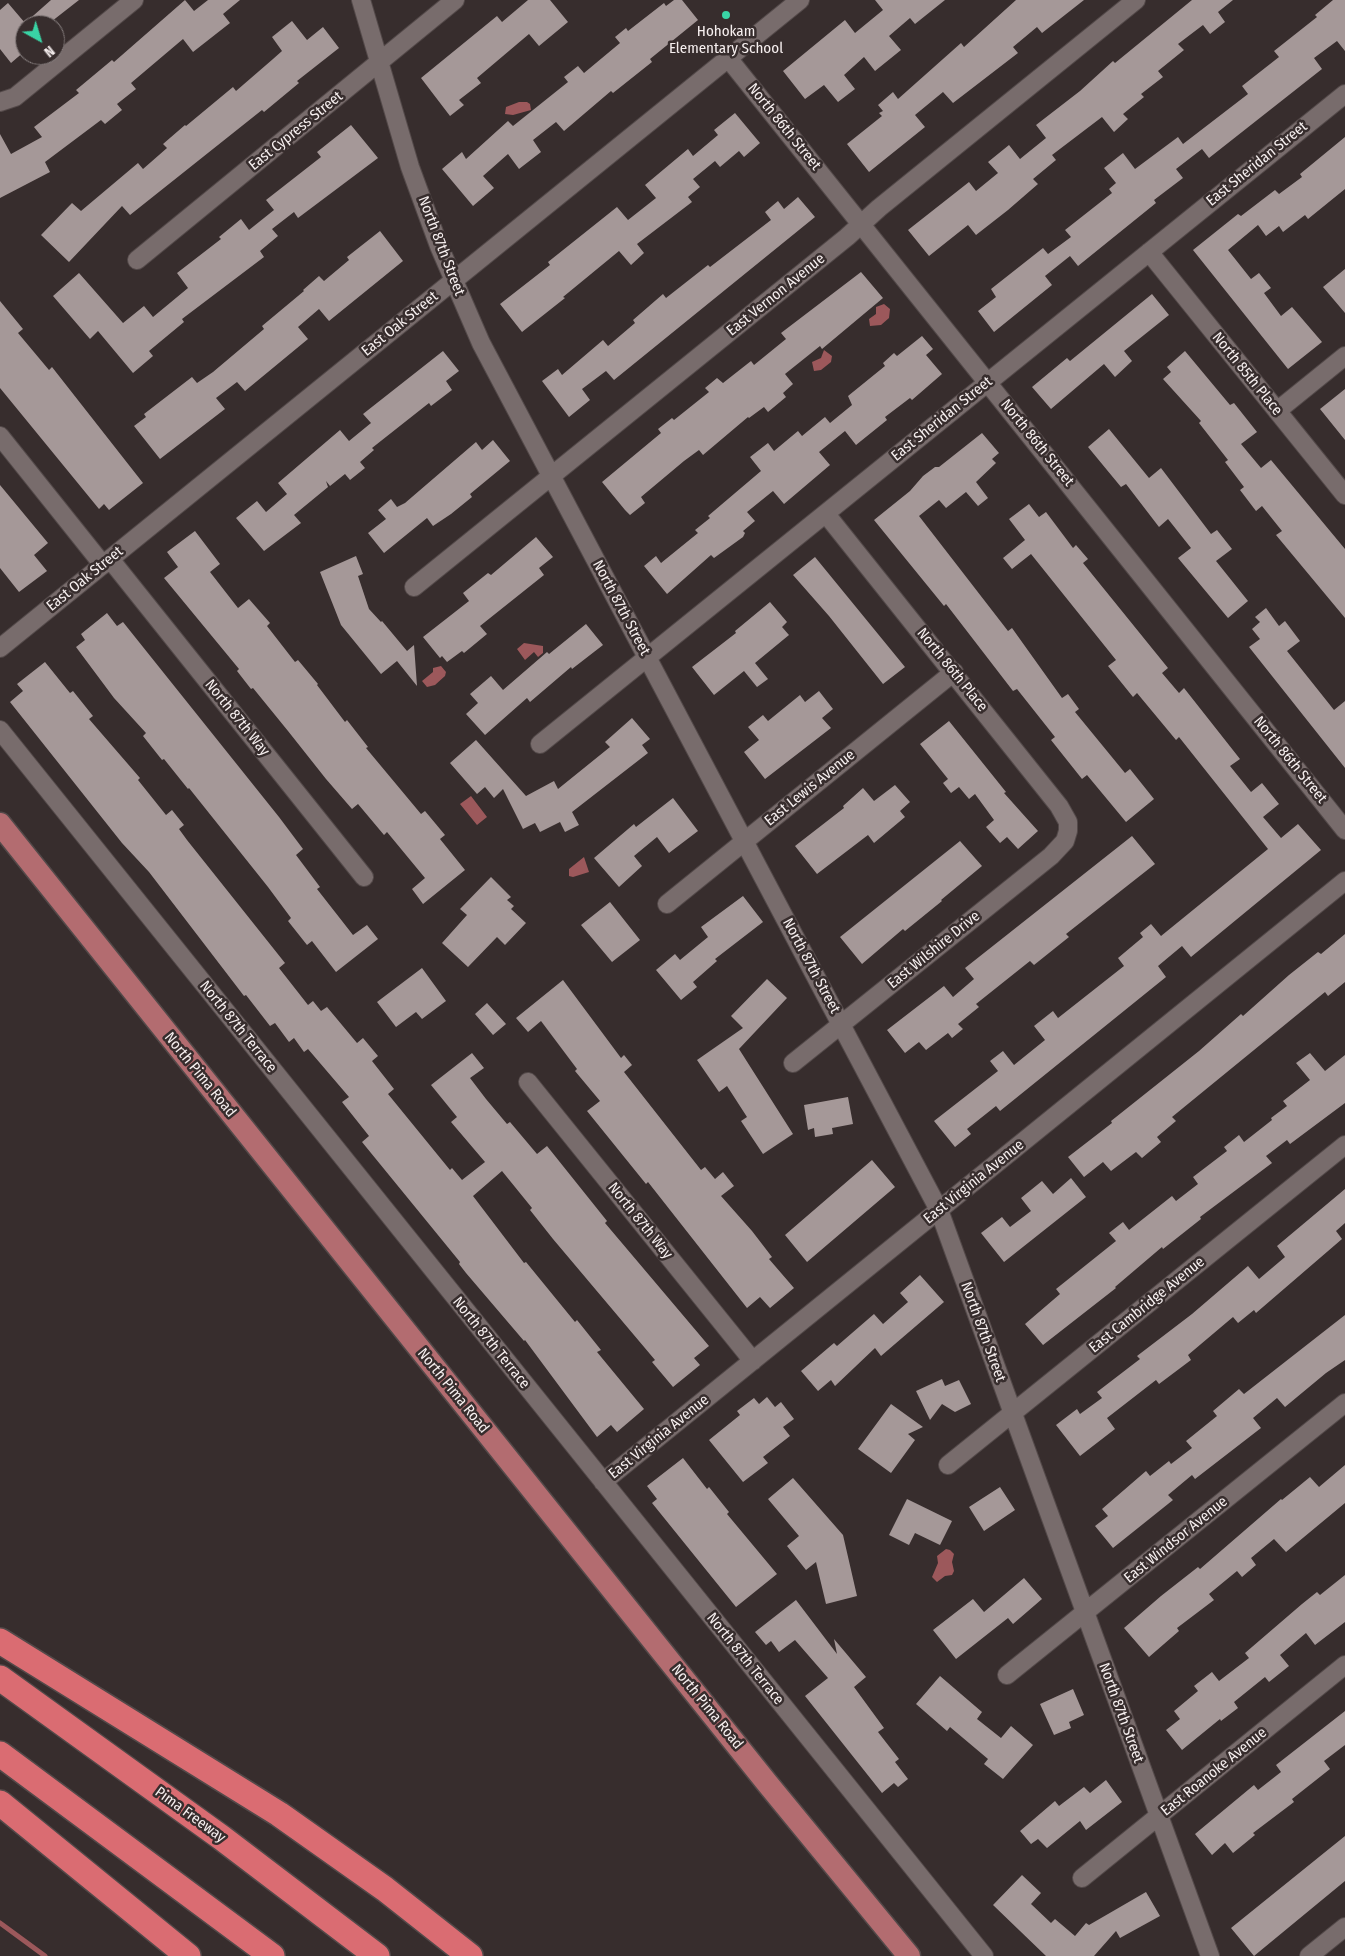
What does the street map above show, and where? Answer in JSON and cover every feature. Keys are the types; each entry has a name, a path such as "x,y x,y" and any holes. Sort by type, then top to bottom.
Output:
{"highway":[{"path":"0,1641 279,1814 385,1890 470,1956"},
{"name":"Pima Freeway","path":"0,1678 222,1838 377,1956"},
{"path":"0,1754 272,1956"},
{"path":"0,1803 188,1956"}],"main road":[{"name":"North Pima Road","path":"0,824 748,1760 909,1956"}],"street":[{"path":"0,102 15,97 134,0"},
{"name":"North 87th Street","path":"361,0 410,167 453,281 481,343 939,1210 1210,1956"},
{"name":"East Cypress Street","path":"137,260 455,0"},
{"name":"East Oak Street","path":"0,648 800,0"},
{"name":"East Vernon Avenue","path":"414,587 1136,0"},
{"name":"North 86th Street","path":"728,58 1345,830"},
{"name":"East Sheridan Street","path":"540,744 1345,94"},
{"name":"North 85th Place","path":"1149,252 1345,495"},
{"path":"1277,411 1345,356"},
{"name":"North 87th Way","path":"0,436 106,562 364,877"},
{"name":"North 86th Place","path":"826,514 954,672 1059,806 1068,822 1068,831"},
{"name":"East Lewis Avenue","path":"667,904 954,672"},
{"name":"North 87th Terrace","path":"0,730 984,1956"},
{"name":"East Wilshire Drive","path":"793,1063 1051,856 1065,841 1068,831"},
{"name":"East Virginia Avenue","path":"602,1482 1345,881"},
{"name":"North 87th Way","path":"528,1082 753,1361"},
{"name":"East Cambridge Avenue","path":"948,1465 1345,1145"},
{"name":"East Windsor Avenue","path":"1007,1675 1345,1403"},
{"name":"East Roanoke Avenue","path":"1082,1878 1345,1665"},
{"path":"1309,1956 1345,1927"}],"shaded area":[{"path":"519,102 530,104 531,110 513,115 505,114 506,107"},
{"path":"884,304 890,309 889,318 881,325 870,326 869,319 876,314 876,307"},
{"path":"824,350 832,356 831,362 821,370 814,371 812,362 821,358"},
{"path":"524,643 543,646 543,653 538,657 534,652 525,660 517,649"},
{"path":"441,666 446,672 445,676 435,685 427,687 422,681 433,672 433,668"},
{"path":"471,796 487,817 477,825 460,804"},
{"path":"584,857 589,872 573,877 569,876 569,869"},
{"path":"946,1549 954,1554 952,1562 954,1571 952,1575 945,1576 937,1582 932,1577 938,1563 937,1556"}],"building":[{"path":"51,0 79,0 60,15 34,15"},
{"path":"185,0 194,11 208,0 240,0 223,14 230,23 193,52 183,39 131,83 136,89 117,104 122,110 105,124 101,120 45,162 50,172 0,198 0,134 11,154 42,137 34,127 79,93 76,90 112,60 114,62"},
{"path":"528,0 550,0 568,22 539,46 529,34 477,78 481,83 459,100 464,105 450,116 421,78 497,16 502,22"},
{"path":"674,0 682,0 698,20 650,59 652,62 613,93 611,91 564,131 556,122 533,140 541,152 519,169 508,154 483,176 494,188 473,206 442,169 462,152 466,159 508,121 513,126 568,82 564,77 578,66 584,73 620,43 615,37 626,28 628,31 664,3 666,6"},
{"path":"875,0 945,0 915,24 910,18 889,36 901,50 875,71 864,57 844,75 855,89 838,102 824,85 805,99 783,71 845,20 855,33 883,10"},
{"path":"1016,0 1084,0 1042,33 1037,27 1013,47 1018,53 953,103 943,92 915,115 925,127 869,172 847,144 882,116 879,113 883,111 878,105 893,92 898,99 961,43 964,47"},
{"path":"1192,0 1233,0 1218,12 1225,22 1210,34 1203,25 1178,44 1184,50 1158,71 1163,77 1141,94 1144,97 1123,114 1128,119 1114,132 1102,117 1052,155 1056,160 1033,179 1038,184 1008,210 976,235 968,225 929,256 908,230 969,182 976,191 998,173 988,162 1009,145 1020,159 1046,138 1036,125 1080,91 1113,61 1115,63"},
{"path":"1333,0 1345,0 1345,51 1337,41 1314,58 1322,69 1209,158 1202,149 1176,169 1183,178 1154,200 1156,203 1078,266 1070,256 1045,276 1052,285 994,332 978,311 996,297 991,289 1043,248 1048,254 1071,237 1065,230 1112,193 1109,189 1116,183 1104,168 1123,153 1135,169 1178,137 1183,144 1248,94 1242,86 1279,57 1274,51 1317,17 1315,15"},
{"path":"8,3 18,15 15,15 15,60 11,63 0,49 0,10"},
{"path":"292,21 307,40 323,27 339,48 297,81 299,83 264,112 262,110 130,215 122,206 69,262 41,235 72,203 81,211 138,163 143,169 167,148 163,144 185,125 233,87 236,91 282,51 272,37"},
{"path":"735,113 760,143 744,157 739,151 720,167 715,161 693,179 700,187 688,197 692,202 637,244 644,253 631,265 619,251 522,332 500,304 550,265 548,262 617,207 628,220 656,198 645,185 688,149 693,156 718,135 714,130"},
{"path":"351,125 378,158 298,218 294,212 272,229 278,236 260,251 264,257 182,319 184,322 149,351 153,356 133,373 98,331 90,339 53,296 79,273 123,323 144,306 153,317 188,288 177,273 221,239 219,237 241,219 249,230 274,210 266,200 321,157 317,152"},
{"path":"1345,137 1345,189 1308,219 1305,215 1283,232 1279,226 1266,236 1258,225 1228,250 1251,279 1259,273 1271,288 1264,293 1281,316 1292,307 1322,342 1288,369 1193,250 1238,214 1241,216 1275,190 1279,194 1302,177 1300,174"},
{"path":"798,197 815,217 614,380 606,371 582,389 590,400 569,417 542,381 558,369 562,375 603,340 608,346 635,323 633,320 663,294 666,298 771,220 765,212 778,201 784,209"},
{"path":"380,231 403,261 329,321 319,309 298,327 308,339 245,391 237,382 216,398 225,409 160,459 134,426 146,417 144,414 192,377 197,383 213,372 264,329 262,326 319,276 324,281 349,260 347,257"},
{"path":"1345,269 1345,313 1323,287"},
{"path":"861,272 883,298 822,349 820,346 785,374 793,384 783,393 786,397 768,412 764,407 748,417 703,455 699,450 684,461 641,497 645,503 630,515 602,482 661,433 658,429 672,418 674,420 709,392 705,388 717,378 723,383 751,361 754,365 786,339 781,333"},
{"path":"1152,294 1169,315 1124,351 1132,361 1115,377 1104,364 1051,409 1032,387 1067,358 1070,361"},
{"path":"0,301 23,329 18,333 49,370 52,367 143,483 109,510 104,504 99,509 0,388"},
{"path":"922,336 933,349 926,355 942,374 912,400 910,398 885,417 887,420 856,445 845,431 819,452 830,465 784,504 773,491 747,512 755,521 743,531 745,533 743,537 714,558 711,555 667,594 644,566 656,556 661,563 698,533 695,530 710,518 708,516 761,471 750,457 768,443 774,451 798,431 802,436 825,417 830,423 852,405 848,396 885,366 883,363 894,353 897,356"},
{"path":"443,351 459,371 446,381 452,390 431,406 429,403 372,448 374,450 360,462 365,468 350,480 345,474 330,486 326,481 328,487 294,515 301,523 264,551 236,518 257,501 266,512 287,494 278,483 340,430 349,441 371,423 363,414"},
{"path":"1185,351 1230,405 1234,403 1257,432 1241,444 1261,468 1271,460 1345,549 1345,618 1276,535 1282,531 1262,506 1256,511 1240,490 1244,487 1225,462 1228,460 1199,423 1201,421 1163,379 1171,372 1167,367"},
{"path":"1345,389 1345,440 1320,409"},
{"path":"1109,429 1149,478 1161,468 1211,534 1217,530 1232,549 1216,561 1248,601 1228,618 1178,558 1191,548 1168,519 1159,527 1126,484 1121,487 1088,447"},
{"path":"982,433 999,453 992,459 996,463 976,482 988,498 978,506 966,492 946,508 939,500 919,516 1008,631 1012,628 1062,698 1068,694 1079,709 1075,712 1125,773 1130,769 1154,799 1126,822 1087,775 1082,779 1051,740 1055,737 1017,689 1013,691 946,604 944,606 874,520 910,491 923,476 935,467 939,467"},
{"path":"493,440 510,461 470,494 472,497 451,514 433,526 427,518 384,553 368,533 386,519 378,510 391,499 397,507 405,503 476,442 482,450"},
{"path":"0,485 48,543 34,555 47,571 19,592 0,568"},
{"path":"1029,504 1039,517 1046,512 1073,548 1076,545 1088,559 1083,563 1168,668 1162,673 1179,693 1184,688 1240,759 1230,766 1251,792 1262,783 1279,804 1263,817 1281,838 1298,824 1321,850 1191,957 1182,946 1158,966 1166,977 1000,1111 996,1106 967,1129 971,1134 955,1147 934,1121 998,1071 990,1061 1003,1051 1014,1065 1045,1040 1034,1026 1053,1011 1058,1018 1124,966 1118,958 1143,937 1140,933 1151,924 1161,936 1268,849 1179,737 1176,740 1137,693 1133,697 1108,666 1116,660 1031,554 1012,569 1003,558 1025,540 1009,519"},
{"path":"195,531 220,564 210,572 238,608 249,599 270,623 267,626 295,662 298,660 318,684 345,722 347,720 368,747 366,748 421,814 425,811 445,835 440,839 465,870 423,904 412,889 425,878 387,832 384,835 358,804 352,809 253,688 251,689 237,671 239,669 164,578 178,567 167,552"},
{"path":"536,537 553,557 539,568 544,575 480,626 487,634 464,653 462,651 447,662 442,656 440,658 423,637 469,601 463,593 488,573 491,575"},
{"path":"356,556 363,574 358,576 369,609 382,621 407,651 414,645 417,686 397,661 381,674 341,625 320,572"},
{"path":"815,557 905,667 883,684 829,616 793,575"},
{"path":"770,602 787,622 782,627 789,635 755,663 768,679 757,687 744,671 714,695 692,667 736,633 735,631"},
{"path":"1266,608 1279,626 1285,621 1300,641 1287,651 1334,710 1345,701 1345,768 1249,647 1260,639 1252,629 1260,622 1255,617"},
{"path":"107,613 117,626 123,622 279,817 303,849 296,855 320,887 317,889 353,935 367,925 378,939 336,972 312,941 307,945 288,921 291,918 268,887 189,788 164,759 162,760 143,736 146,733 114,698 76,647 85,640 81,634"},
{"path":"586,624 603,645 572,669 571,667 530,702 527,698 485,735 466,714 478,703 470,694 491,676 503,690 547,652 549,654"},
{"path":"45,662 70,693 73,691 93,716 89,719 140,778 138,780 166,815 172,810 184,825 179,829 285,963 279,968 308,1005 313,1001 321,1011 327,1007 357,1043 363,1038 378,1056 372,1061 394,1089 388,1094 450,1170 452,1168 462,1180 485,1162 451,1122 457,1117 431,1085 472,1053 484,1068 470,1078 486,1099 507,1124 510,1122 537,1154 547,1146 607,1221 605,1223 709,1346 694,1358 700,1365 673,1387 652,1362 655,1360 553,1239 530,1210 532,1208 502,1171 473,1196 524,1263 526,1262 575,1322 577,1320 601,1350 597,1352 644,1409 617,1432 611,1425 597,1437 525,1340 466,1273 459,1264 460,1262 362,1142 369,1136 342,1102 349,1097 308,1049 304,1052 294,1038 289,1042 275,1023 270,1026 246,995 244,996 149,872 122,843 10,702 23,691 17,684"},
{"path":"819,691 833,709 822,718 831,728 765,779 744,752 759,740 748,727 763,715 768,721 800,695 805,702"},
{"path":"632,718 650,739 642,745 648,753 572,812 579,825 565,832 560,822 540,832 535,823 523,829 503,789 494,798 485,787 477,794 450,763 476,740 526,796 554,781 558,789 610,747 605,742"},
{"path":"949,721 1006,792 1004,793 1038,831 1018,849 1007,837 1000,843 986,827 994,820 975,794 969,799 959,787 951,793 943,783 948,779 920,744"},
{"path":"895,785 910,802 900,811 905,817 874,843 868,835 817,874 795,846 844,808 843,806 863,788 874,801"},
{"path":"673,798 698,831 669,853 657,837 634,856 642,866 619,887 594,858 634,824 636,827"},
{"path":"1132,836 1155,864 1066,934 1069,937 1034,965 1030,961 976,1004 979,1007 958,1024 963,1029 952,1038 948,1033 926,1050 919,1042 905,1053 887,1030 944,986 953,997 974,979 965,968"},
{"path":"960,841 982,866 942,901 905,931 903,929 862,964 840,937"},
{"path":"491,877 511,897 507,900 514,906 511,909 526,923 505,945 497,937 468,967 442,943 467,915 460,909"},
{"path":"743,896 763,922 715,959 717,961 693,982 697,987 681,1000 656,970 675,954 680,960 708,937 701,927"},
{"path":"610,902 640,940 612,962 581,925"},
{"path":"1345,934 1345,982 1328,996 1325,992 1172,1117 1176,1121 1157,1137 1161,1142 1142,1158 1136,1152 1111,1171 1103,1162 1084,1177 1068,1157 1112,1123 1111,1121 1199,1051 1241,1014 1243,1016 1289,975 1318,952 1321,954"},
{"path":"422,968 446,1001 422,1019 416,1012 396,1027 377,1002"},
{"path":"767,979 787,998 739,1049 793,1134 763,1154 741,1121 747,1117 727,1086 719,1092 697,1060 743,1028 731,1016"},
{"path":"563,980 621,1058 624,1055 632,1065 624,1072 701,1170 705,1167 715,1179 723,1172 734,1186 721,1196 752,1231 772,1257 769,1259 794,1288 770,1308 760,1297 747,1308 648,1182 646,1184 587,1111 600,1101 575,1071 577,1069 541,1021 528,1032 516,1018"},
{"path":"487,1003 506,1024 493,1035 475,1014"},
{"path":"1310,1053 1325,1071 1345,1055 1345,1103 1290,1144 1287,1140 1266,1156 1272,1163 1200,1217 1201,1219 1163,1249 1162,1247 1116,1288 1043,1345 1025,1324 1060,1294 1056,1289 1116,1241 1109,1233 1123,1222 1129,1230 1172,1196 1176,1201 1198,1184 1193,1177 1227,1151 1224,1147 1239,1135 1244,1142 1272,1120 1271,1118 1287,1106 1283,1101 1310,1080 1296,1063"},
{"path":"848,1097 853,1124 832,1128 833,1134 815,1137 814,1128 808,1130 804,1105"},
{"path":"872,1160 895,1187 807,1262 785,1235"},
{"path":"1071,1178 1086,1197 1004,1262 981,1233 1002,1217 1010,1227 1031,1211 1021,1198 1042,1181 1053,1194"},
{"path":"1345,1189 1345,1223 1336,1231 1342,1239 1256,1313 1254,1310 1238,1323 1233,1317 1188,1355 1191,1360 1159,1384 1156,1380 1107,1418 1115,1429 1080,1456 1056,1425 1077,1409 1080,1414 1102,1398 1097,1392 1140,1359 1137,1356 1192,1314 1248,1266 1259,1279 1285,1257 1277,1246"},
{"path":"920,1275 944,1302 881,1356 875,1348 835,1386 831,1380 818,1391 801,1371 834,1343 837,1346 874,1314 883,1324 908,1302 900,1293"},
{"path":"1345,1315 1345,1360 1285,1407 1277,1398 1253,1418 1261,1428 1195,1479 1192,1475 1168,1495 1173,1500 1113,1548 1095,1526 1108,1516 1102,1509 1146,1471 1150,1476 1169,1461 1171,1464 1192,1448 1186,1441 1217,1416 1213,1411 1239,1389 1244,1394"},
{"path":"942,1379 945,1386 959,1380 971,1404 955,1412 942,1404 930,1420 916,1391"},
{"path":"767,1397 775,1407 781,1402 794,1419 783,1427 790,1436 763,1457 768,1463 743,1482 709,1440 740,1415 737,1411 754,1398 759,1404"},
{"path":"891,1404 923,1427 908,1434 915,1440 891,1473 858,1449"},
{"path":"683,1458 707,1489 709,1487 729,1512 727,1514 777,1574 736,1607 652,1503 657,1499 647,1486"},
{"path":"1345,1465 1345,1503 1286,1552 1274,1539 1251,1558 1256,1565 1242,1577 1237,1571 1209,1594 1214,1600 1177,1628 1179,1631 1149,1657 1124,1628 1198,1567 1200,1569 1281,1499 1310,1477 1319,1487"},
{"path":"793,1478 843,1535 857,1596 826,1604 816,1562 806,1570 787,1546 799,1536 768,1499"},
{"path":"1000,1487 1015,1510 984,1531 969,1507"},
{"path":"907,1499 952,1521 940,1545 915,1533 909,1545 889,1535"},
{"path":"1345,1575 1345,1622 1315,1645 1306,1633 1280,1655 1289,1666 1269,1682 1265,1677 1234,1702 1238,1708 1221,1721 1220,1719 1182,1750 1166,1730 1180,1719 1174,1711 1198,1691 1194,1686 1212,1672 1219,1681 1249,1658 1245,1653 1302,1604 1317,1592 1320,1595"},
{"path":"1024,1578 1042,1599 1013,1624 1008,1618 956,1659 933,1630 973,1599 984,1612"},
{"path":"796,1600 837,1654 834,1639 866,1677 854,1687 884,1728 878,1732 899,1759 895,1762 908,1779 898,1787 894,1783 882,1793 805,1696 828,1678 795,1640 779,1652 771,1641 766,1645 755,1632"},
{"path":"940,1676 982,1712 977,1719 1001,1738 1011,1726 1033,1745 1003,1779 984,1764 988,1759 950,1727 947,1731 916,1704"},
{"path":"1073,1689 1084,1715 1069,1722 1071,1728 1054,1735 1040,1704"},
{"path":"1345,1711 1345,1745 1324,1761 1330,1769 1292,1799 1294,1802 1253,1833 1255,1835 1233,1853 1225,1843 1212,1855 1195,1834 1254,1785 1258,1790 1281,1772 1276,1765"},
{"path":"1106,1780 1122,1802 1086,1830 1080,1821 1047,1848 1038,1839 1031,1844 1020,1831 1055,1801 1059,1806 1084,1787 1090,1793"},
{"path":"1345,1836 1345,1881 1254,1956 1231,1928"},
{"path":"1022,1875 1041,1893 1031,1904 1051,1923 1055,1919 1075,1936 1086,1923 1089,1925 1146,1892 1160,1916 1120,1938 1116,1931 1094,1956 1046,1956 993,1905"}],"waterway":[{"path":"0,1923 45,1956"}],"place":[{"name":"Hohokam Elementary School","path":"726,15"}]}
